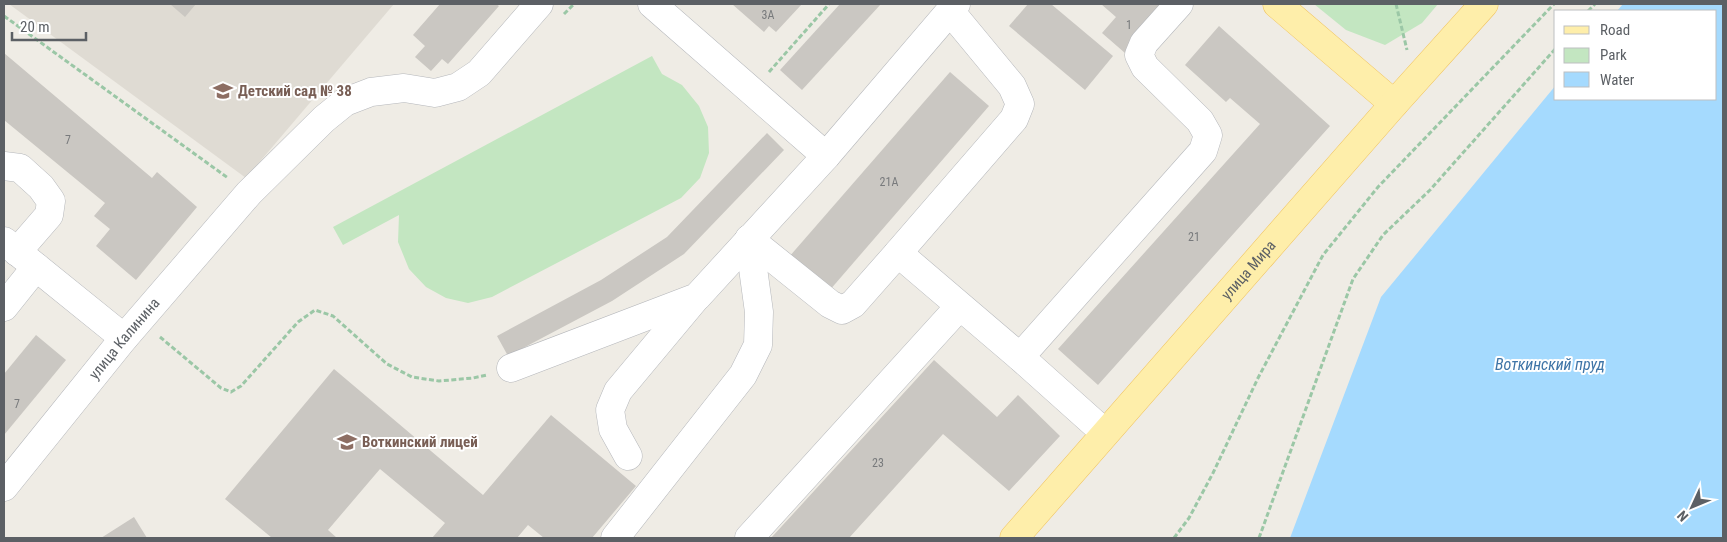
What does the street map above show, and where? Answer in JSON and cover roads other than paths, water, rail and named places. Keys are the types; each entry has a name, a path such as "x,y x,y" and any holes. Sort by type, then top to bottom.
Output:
{"main road":[{"path":"1277,4 1394,104"},
{"name":"улица Мира","path":"1014,538 1484,4"}],"lane":[{"path":"652,4 826,156"},
{"path":"1020,357 1203,150 1208,135 1200,121 1145,68 1140,55 1144,43 1179,4"},
{"path":"628,456 613,429 610,410 618,392 697,297 749,239 826,156 953,8 1012,86 1020,104 1014,120 853,304 842,310 830,304 749,239"},
{"name":"улица Калинина","path":"4,487 124,338 249,193 324,119 345,102 371,92 404,88 435,93 458,87 478,73 550,10"},
{"path":"4,166 20,168 41,187 51,201 49,214 19,253 4,307"},
{"path":"615,538 743,375 758,345 759,312 749,239"},
{"path":"19,253 124,338"},
{"path":"898,253 959,307 1020,357 1105,433"},
{"path":"511,368 697,297"},
{"path":"750,538 959,307"}],"water":[{"name":"Воткинский пруд","path":"1623,4 1723,4 1723,538 1290,538 1381,297 1554,87 1554,100 1717,100 1717,10 1618,10"}],"place":[{"name":"Детский сад № 38","path":"223,91"},
{"name":"Воткинский лицей","path":"347,442"}]}
